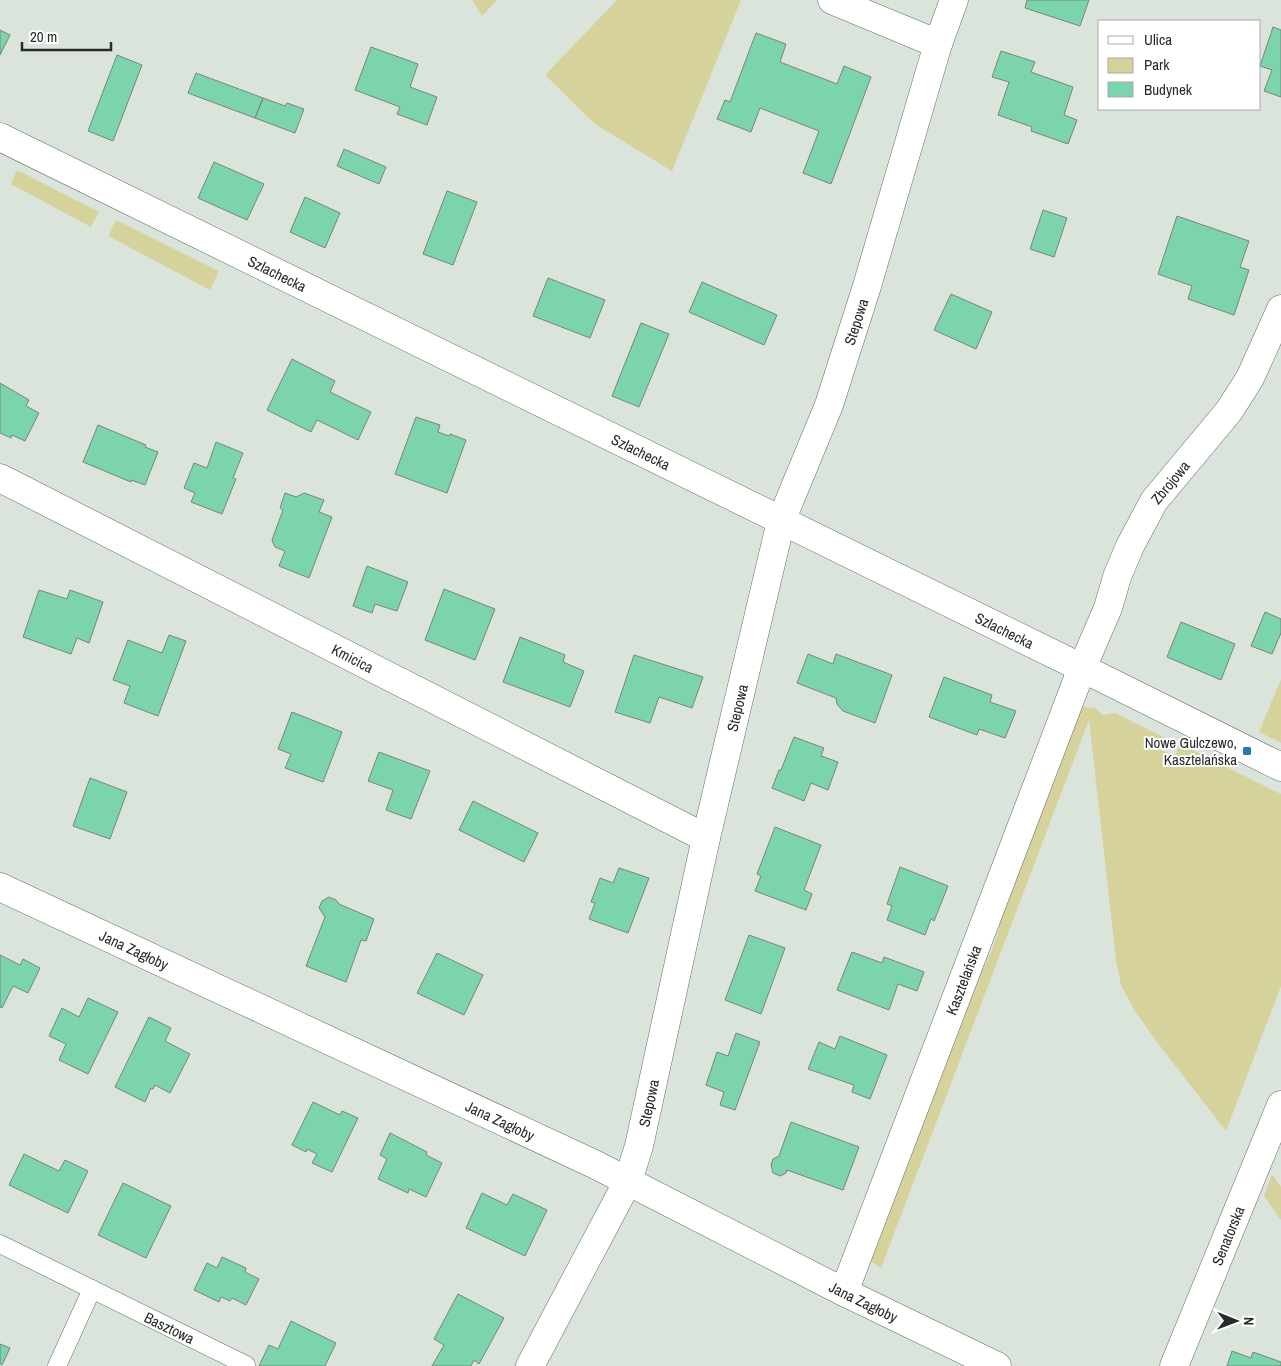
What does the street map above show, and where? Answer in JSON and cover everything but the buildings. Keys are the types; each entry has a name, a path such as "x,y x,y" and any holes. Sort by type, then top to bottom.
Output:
{"street":[{"path":"832,0 938,44"},
{"name":"Stepowa","path":"530,1366 628,1182 639,1146 706,838 781,521 829,405 867,286 938,44 954,0"},
{"name":"Szlachecka","path":"0,137 1281,767"},
{"name":"Zbrojowa","path":"1082,668 1108,608 1117,577 1130,546 1154,501 1229,411 1250,378 1281,309"},
{"name":"Kmicica","path":"0,478 706,838"},
{"name":"Kasztelańska","path":"844,1292 1082,668"},
{"name":"Jana Zagłoby","path":"0,887 628,1182 844,1292 997,1366"},
{"name":"Senatorska","path":"1174,1366 1281,1105"}],"lane":[{"name":"Basztowa","path":"0,1244 246,1365"},
{"path":"57,1366 92,1289"}],"green space":[{"path":"472,0 497,0 482,16"},
{"path":"617,0 741,0 672,171 595,124 545,75"},
{"path":"17,170 99,212 91,227 11,184"},
{"path":"116,220 219,271 210,290 108,236"},
{"path":"1281,679 1281,743 1259,732"},
{"path":"1082,707 1095,708 1103,715 1115,713 1165,738 1161,750 1175,756 1180,744 1281,794 1281,986 1226,1131 1157,1042 1135,1011 1121,985 1116,960 1089,720 881,1268 869,1260 975,982 993,948 999,928 1001,910 1072,719"},
{"path":"1272,1174 1281,1187 1281,1220 1264,1196"}],"place":[{"name":"Nowe Gulczewo, Kasztelańska","path":"1247,751"}]}
